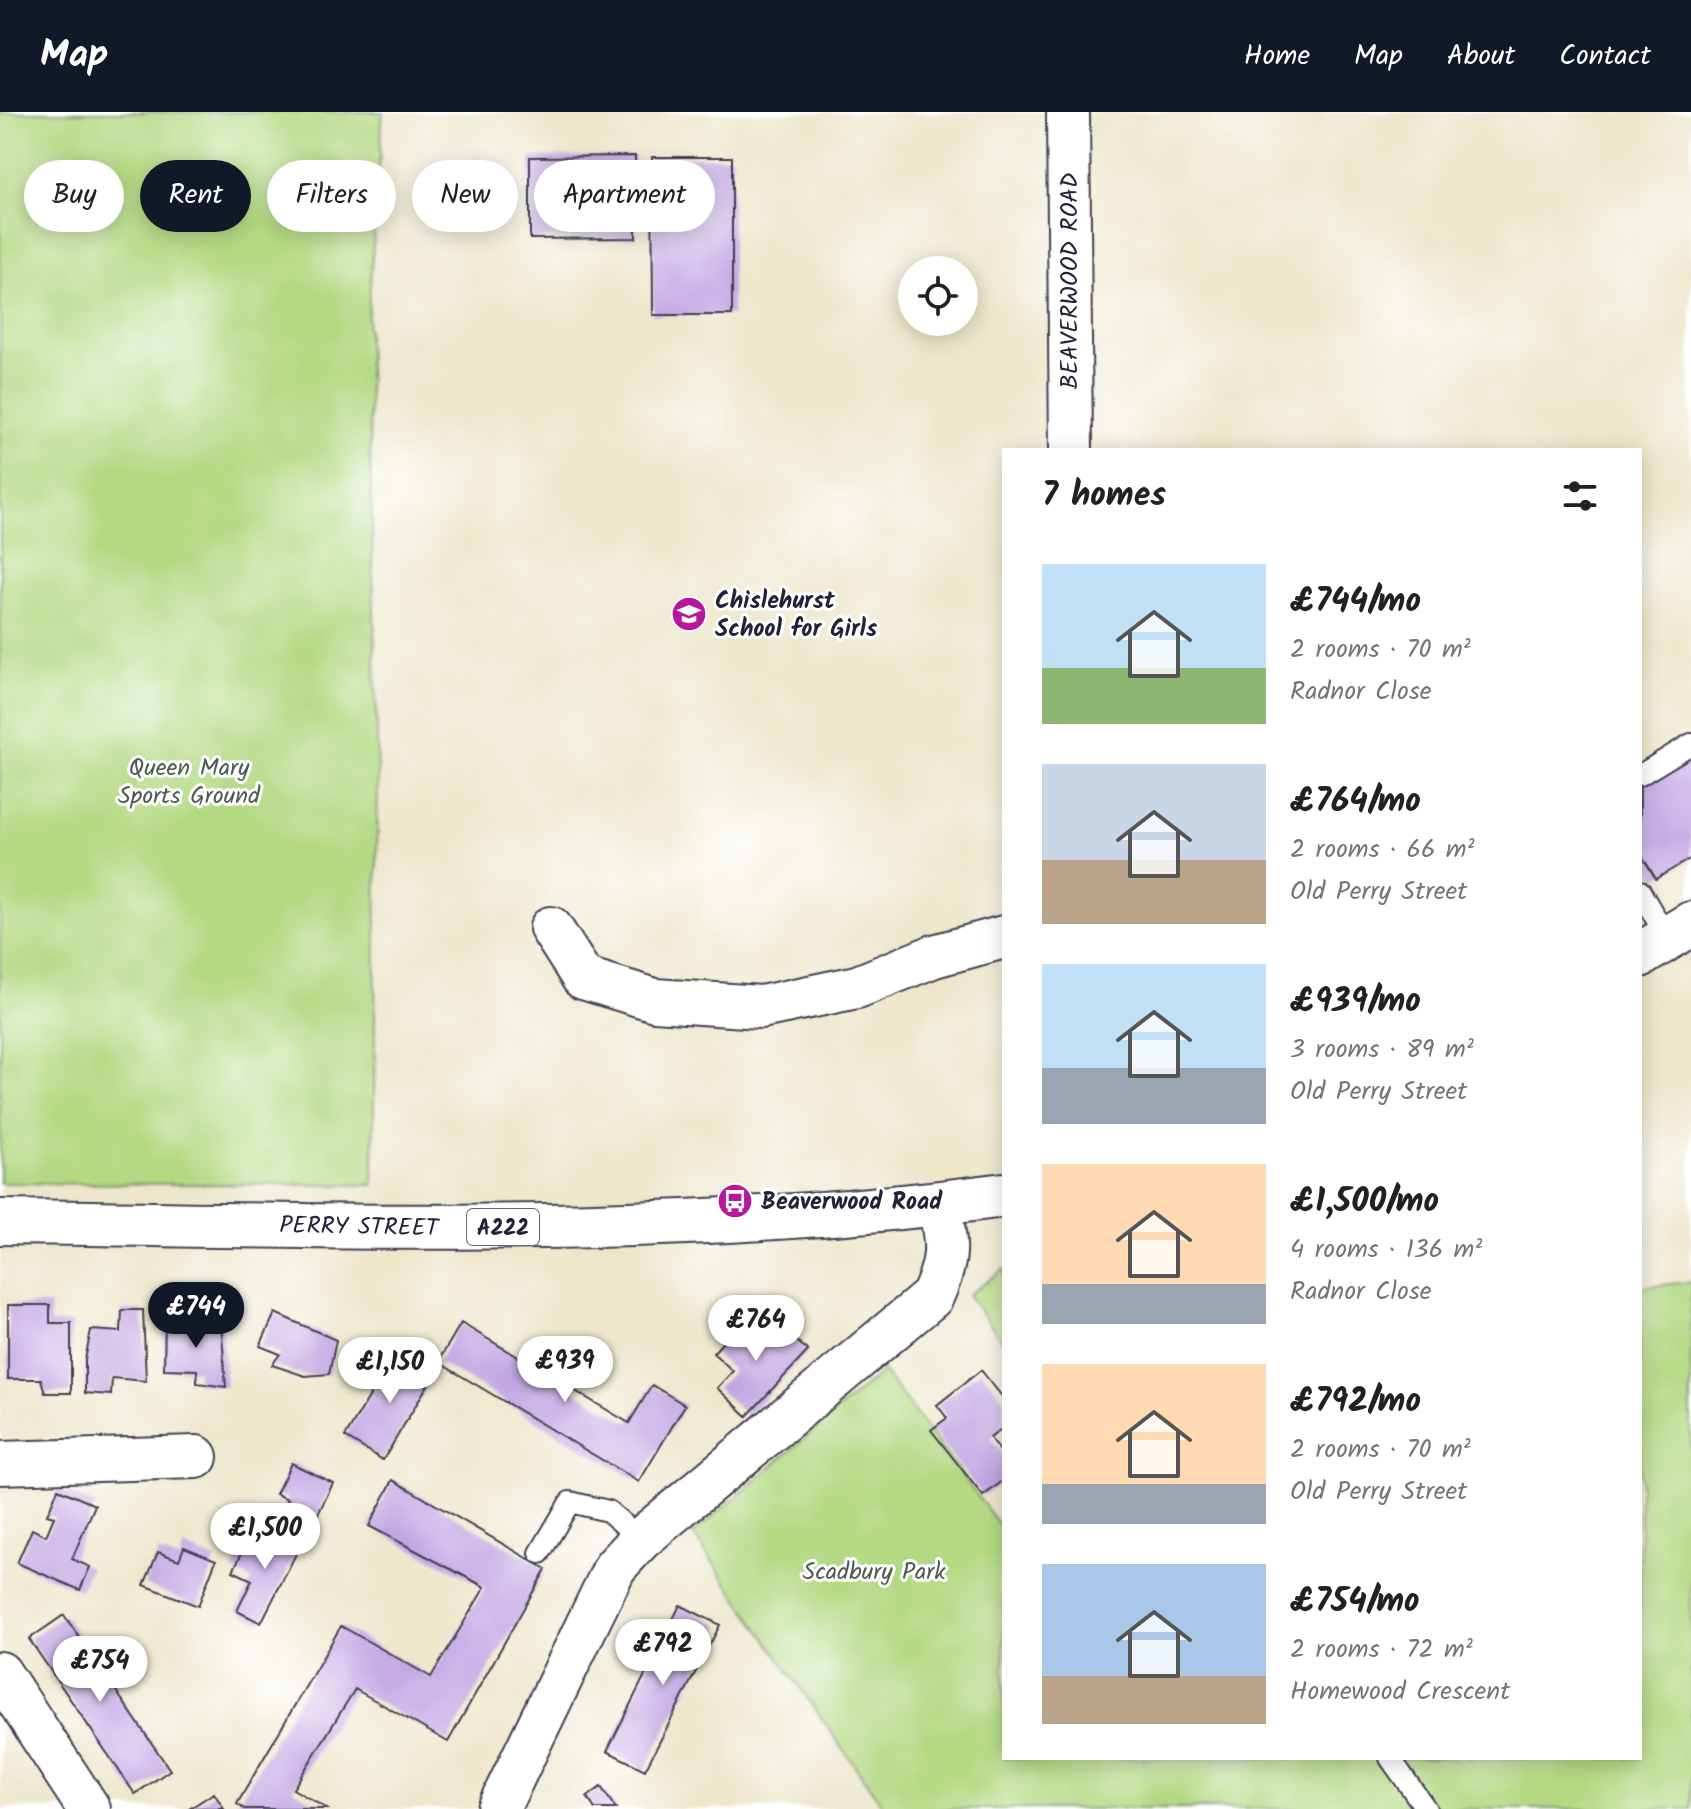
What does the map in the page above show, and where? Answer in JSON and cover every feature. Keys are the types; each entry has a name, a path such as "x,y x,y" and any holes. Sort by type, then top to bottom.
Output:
{"main road":[{"name":"PERRY STREET","path":"0,1222 549,1228 688,1222 938,1203 999,1204"}],"street":[{"name":"BEAVERWOOD ROAD","path":"1068,112 1071,448"},
{"path":"551,928 583,978 655,1000 761,1007 857,987 934,956 1002,938"},
{"path":"498,1809 615,1567 641,1539 932,1297 946,1266 946,1232 938,1203"},
{"path":"0,1463 196,1457"},
{"path":"0,1673 89,1809"}],"lane":[{"path":"1642,774 1691,744"},
{"path":"1642,895 1666,939"},
{"path":"540,1553 570,1502 608,1511 641,1539"},
{"path":"1391,1760 1426,1809"}],"green space":[{"name":"Queen Mary Sports Ground","path":"0,112 383,112 379,160 267,160 267,232 374,232 367,326 378,779 373,1185 0,1183"},
{"path":"1002,1270 1002,1340 968,1295"},
{"name":"Scadbury Park","path":"1691,1282 1691,1809 885,1809 693,1534 883,1371 1002,1528 1002,1760 1642,1760 1642,1287"}],"building":[{"path":"635,156 635,160 534,160 534,232 636,232 636,238 530,239 530,157"},
{"path":"652,157 732,157 732,315 653,315 652,232 715,232 715,160 652,160"},
{"path":"1691,754 1691,858 1656,879 1642,856 1642,784"},
{"path":"8,1305 50,1305 50,1323 71,1323 71,1393 45,1393 41,1379 8,1379"},
{"path":"122,1310 143,1310 146,1381 112,1378 111,1395 85,1393 85,1360 91,1330 121,1332"},
{"path":"275,1313 336,1340 329,1374 305,1376 272,1365 280,1354 260,1346"},
{"path":"165,1320 221,1321 226,1387 197,1383 197,1370 164,1369"},
{"path":"743,1320 763,1337 776,1322 808,1351 747,1416 717,1388 733,1371 713,1353"},
{"path":"461,1323 629,1423 652,1385 685,1405 639,1482 438,1362"},
{"path":"398,1349 435,1373 383,1460 345,1437"},
{"path":"981,1370 1002,1396 1002,1429 990,1438 1002,1453 1002,1482 983,1496 931,1430 947,1418 937,1405"},
{"path":"291,1463 333,1483 309,1533 279,1518 288,1499 276,1494"},
{"path":"393,1480 546,1569 448,1742 355,1689 293,1789 327,1809 244,1809 237,1804 341,1626 431,1677 485,1587 369,1526"},
{"path":"58,1489 95,1505 72,1559 90,1567 80,1590 17,1563 32,1529 46,1536 54,1517 47,1515"},
{"path":"270,1527 302,1542 261,1623 237,1611 252,1580 233,1571 248,1540 261,1545"},
{"path":"184,1547 216,1560 198,1606 144,1585 158,1552 179,1560"},
{"path":"680,1605 720,1625 645,1770 607,1751"},
{"path":"64,1615 170,1770 135,1794 29,1639"},
{"path":"601,1787 616,1809 595,1809 587,1797"},
{"path":"214,1793 224,1809 189,1809"}],"place":[{"name":"Chislehurst School for Girls","path":"689,614"},
{"name":"Beaverwood Road","path":"735,1201"}]}
